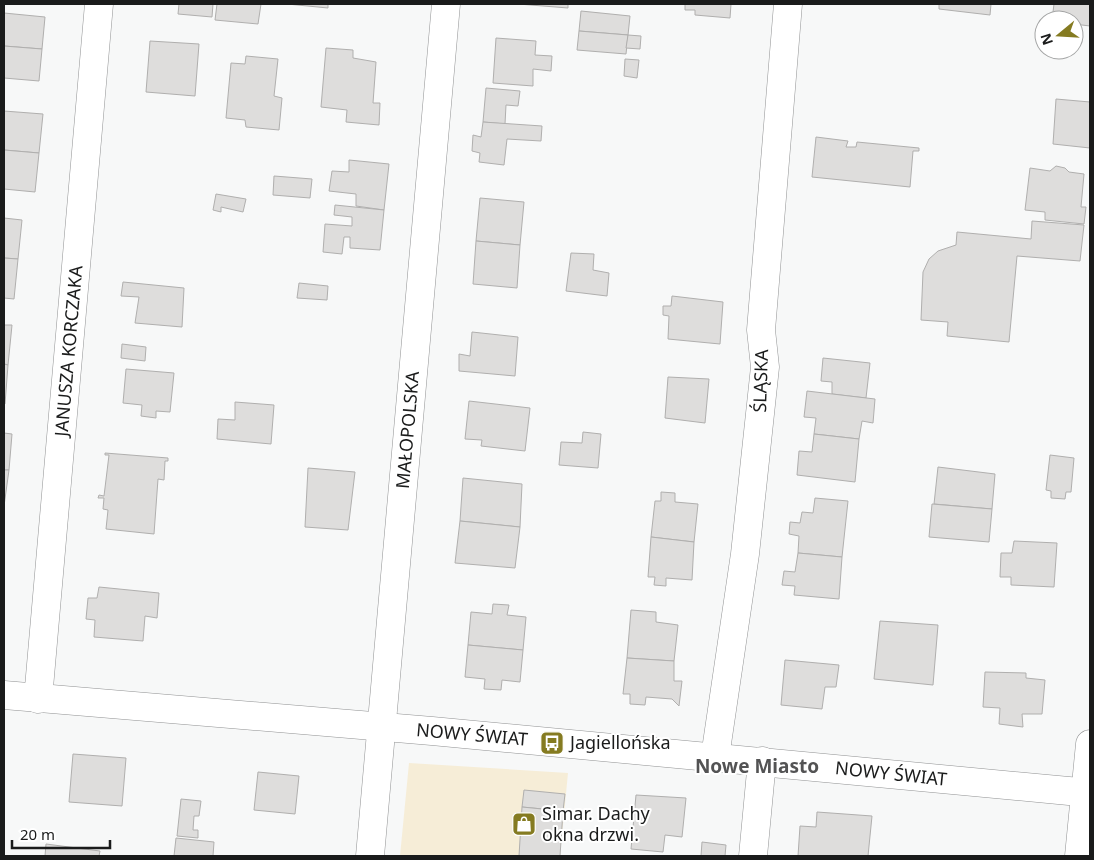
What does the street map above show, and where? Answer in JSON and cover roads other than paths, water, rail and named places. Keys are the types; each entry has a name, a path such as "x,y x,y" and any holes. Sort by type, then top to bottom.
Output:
{"street":[{"name":"JANUSZA KORCZAKA","path":"38,699 99,4"},
{"name":"MAŁOPOLSKA","path":"370,856 446,4"},
{"name":"ŚLĄSKA","path":"715,757 745,554 765,367 761,330 788,4"},
{"name":"NOWY ŚWIAT","path":"4,695 762,761 1088,793"},
{"path":"1079,856 1088,793 1090,744"},
{"path":"753,856 762,761"}],"place":[{"name":"Jagiellońska","path":"552,743"},
{"name":"Simar. Dachy okna drzwi.","path":"524,824"}],"district":[{"name":"Nowe Miasto","path":"757,766"}]}
